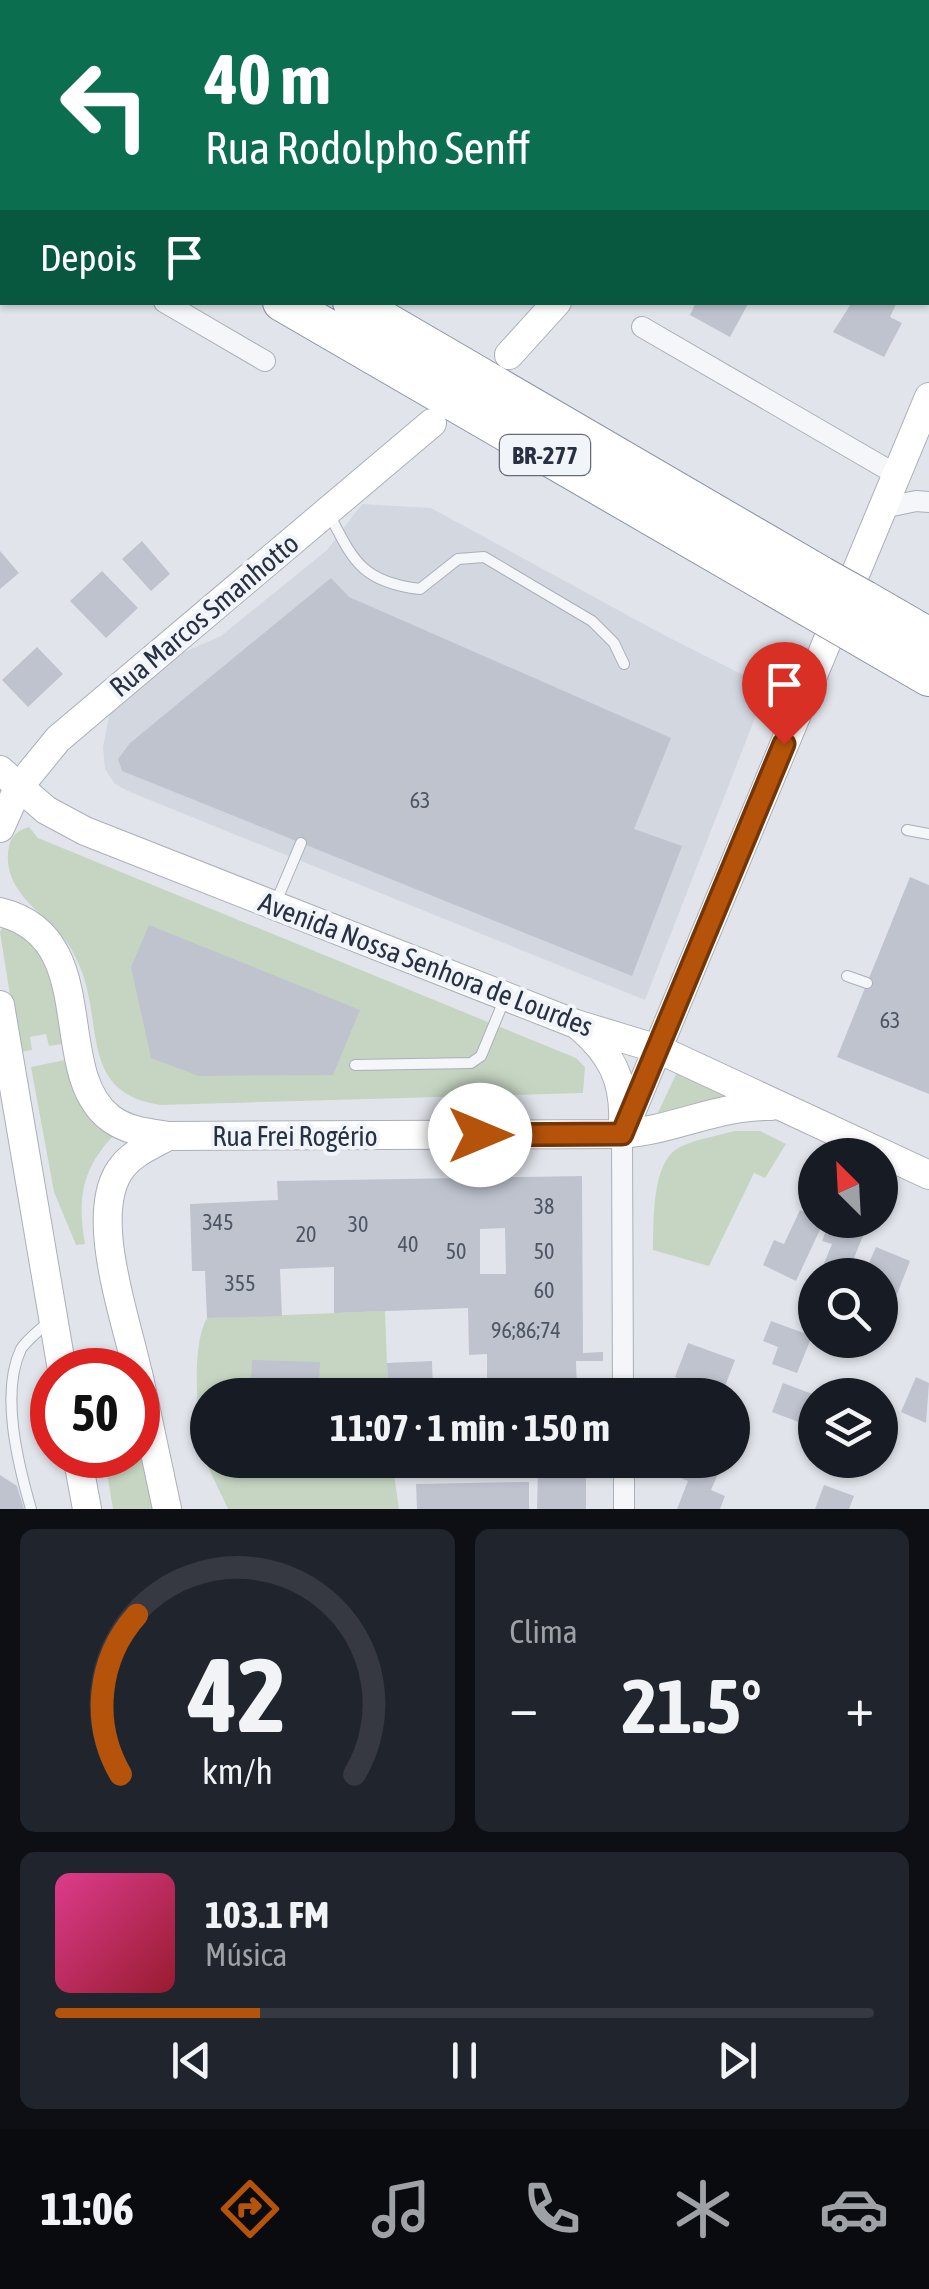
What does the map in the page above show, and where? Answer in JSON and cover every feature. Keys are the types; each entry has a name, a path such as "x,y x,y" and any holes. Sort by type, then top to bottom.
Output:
{"highway":[{"name":"BR-277","path":"288,305 838,604 929,637"},
{"name":"BR-277","path":"357,305 838,604 929,676"},
{"path":"370,305 416,340"}],"main road":[{"path":"509,355 554,305"},
{"path":"622,1134 838,604 929,397"},
{"name":"Rua Marcos Smanhotto","path":"0,828 9,779 34,766 84,714 432,423"},
{"name":"Avenida Nossa Senhora de Lourdes","path":"9,779 46,810 85,831 576,1024 658,1049 929,1175"},
{"name":"Rua Frei Rogério","path":"0,912 33,930 56,956 69,989 86,1084 95,1102 122,1126 168,1136 622,1134 660,1130 735,1107 778,1106"},
{"path":"0,1006 58,1348"},
{"path":"576,1024 597,1041 617,1070 624,1098 622,1134"},
{"name":"Avenida Nossa Senhora de Lourdes","path":"838,1130 929,1155"},
{"path":"132,1348 113,1262 107,1206 110,1187 123,1165 168,1136"},
{"path":"160,1477 167,1509"},
{"path":"82,1478 87,1509"}],"street":[{"path":"169,305 265,361"},
{"path":"642,327 897,474"},
{"path":"883,508 916,500 929,502"},
{"path":"622,1134 624,1378"},
{"path":"624,1478 624,1509"}],"lane":[{"path":"328,511 364,572 393,586 420,589 458,559 484,557 592,621 614,642 624,664"},
{"path":"907,830 929,834"},
{"path":"275,906 300,843"},
{"path":"846,976 867,983"},
{"path":"355,1065 471,1063 481,1056 506,997"},
{"path":"31,1509 12,1427 8,1384 20,1351 53,1318"}],"shaded area":[{"path":"362,504 431,508 767,687 645,1000 130,792 115,784 105,769 103,747 110,711 180,654 221,636 327,550"}],"green space":[{"path":"29,827 38,838 576,1058 585,1067 583,1093 161,1105 135,1098 117,1087 106,1071 87,989 71,949 25,899 11,875 10,842"},
{"path":"3,926 19,933 41,958 53,992 62,1044 49,1046 46,1034 30,1037 32,1050 19,1052 0,932"},
{"path":"65,1060 82,1103 115,1134 89,1172 82,1198 85,1244 76,1245 54,1192 31,1067"},
{"path":"680,1066 741,1094 697,1103 653,1123"},
{"path":"734,1131 760,1131 786,1144 765,1178 754,1173 709,1266 653,1250 656,1193 671,1154 686,1144"},
{"path":"385,1311 388,1378 319,1378 319,1362 286,1378 197,1378 198,1348 207,1318"},
{"path":"108,1478 147,1478 154,1509 113,1509"},
{"path":"214,1478 395,1478 399,1509 228,1509"}],"building":[{"path":"695,305 747,305 730,337 690,315"},
{"path":"850,305 896,305 890,317 902,323 884,357 833,332"},
{"path":"142,541 170,574 151,591 122,559"},
{"path":"0,551 19,573 0,589"},
{"path":"102,571 138,608 106,638 70,601"},
{"path":"331,578 349,597 671,738 634,829 682,846 632,976 122,771 118,759 130,743"},
{"path":"37,647 63,674 28,707 2,680"},
{"path":"910,877 929,885 929,1094 837,1057"},
{"path":"149,925 360,1010 333,1075 199,1076 151,1058 131,967"},
{"path":"582,1176 583,1353 603,1352 603,1361 576,1361 576,1378 487,1378 487,1354 469,1355 468,1308 334,1313 334,1267 280,1269 282,1316 207,1318 205,1271 192,1271 190,1204 278,1200 277,1181","holes":["505,1228 506,1274 480,1274 480,1229"]},
{"path":"798,1214 798,1238 816,1238 807,1258 798,1258 796,1281 763,1265 774,1240 784,1244"},
{"path":"862,1238 854,1258 826,1258 832,1244 822,1241"},
{"path":"876,1247 910,1261 898,1292 898,1258 871,1258"},
{"path":"771,1321 798,1331 798,1358 803,1358 797,1373 772,1364 778,1347 763,1341"},
{"path":"688,1343 735,1360 728,1378 675,1377"},
{"path":"252,1360 320,1362 319,1378 251,1378"},
{"path":"432,1361 432,1378 388,1378 387,1363"},
{"path":"916,1377 929,1383 926,1423 901,1412"},
{"path":"783,1383 798,1389 798,1422 772,1412"},
{"path":"0,1475 17,1486 24,1509 0,1509"},
{"path":"538,1478 586,1478 586,1509 537,1509"},
{"path":"681,1478 716,1478 711,1490 725,1496 720,1509 677,1509 688,1481"},
{"path":"529,1482 529,1509 417,1509 416,1484"},
{"path":"824,1485 854,1496 849,1509 815,1509"}],"route":[{"path":"480,1135 622,1134 784,744"}]}
